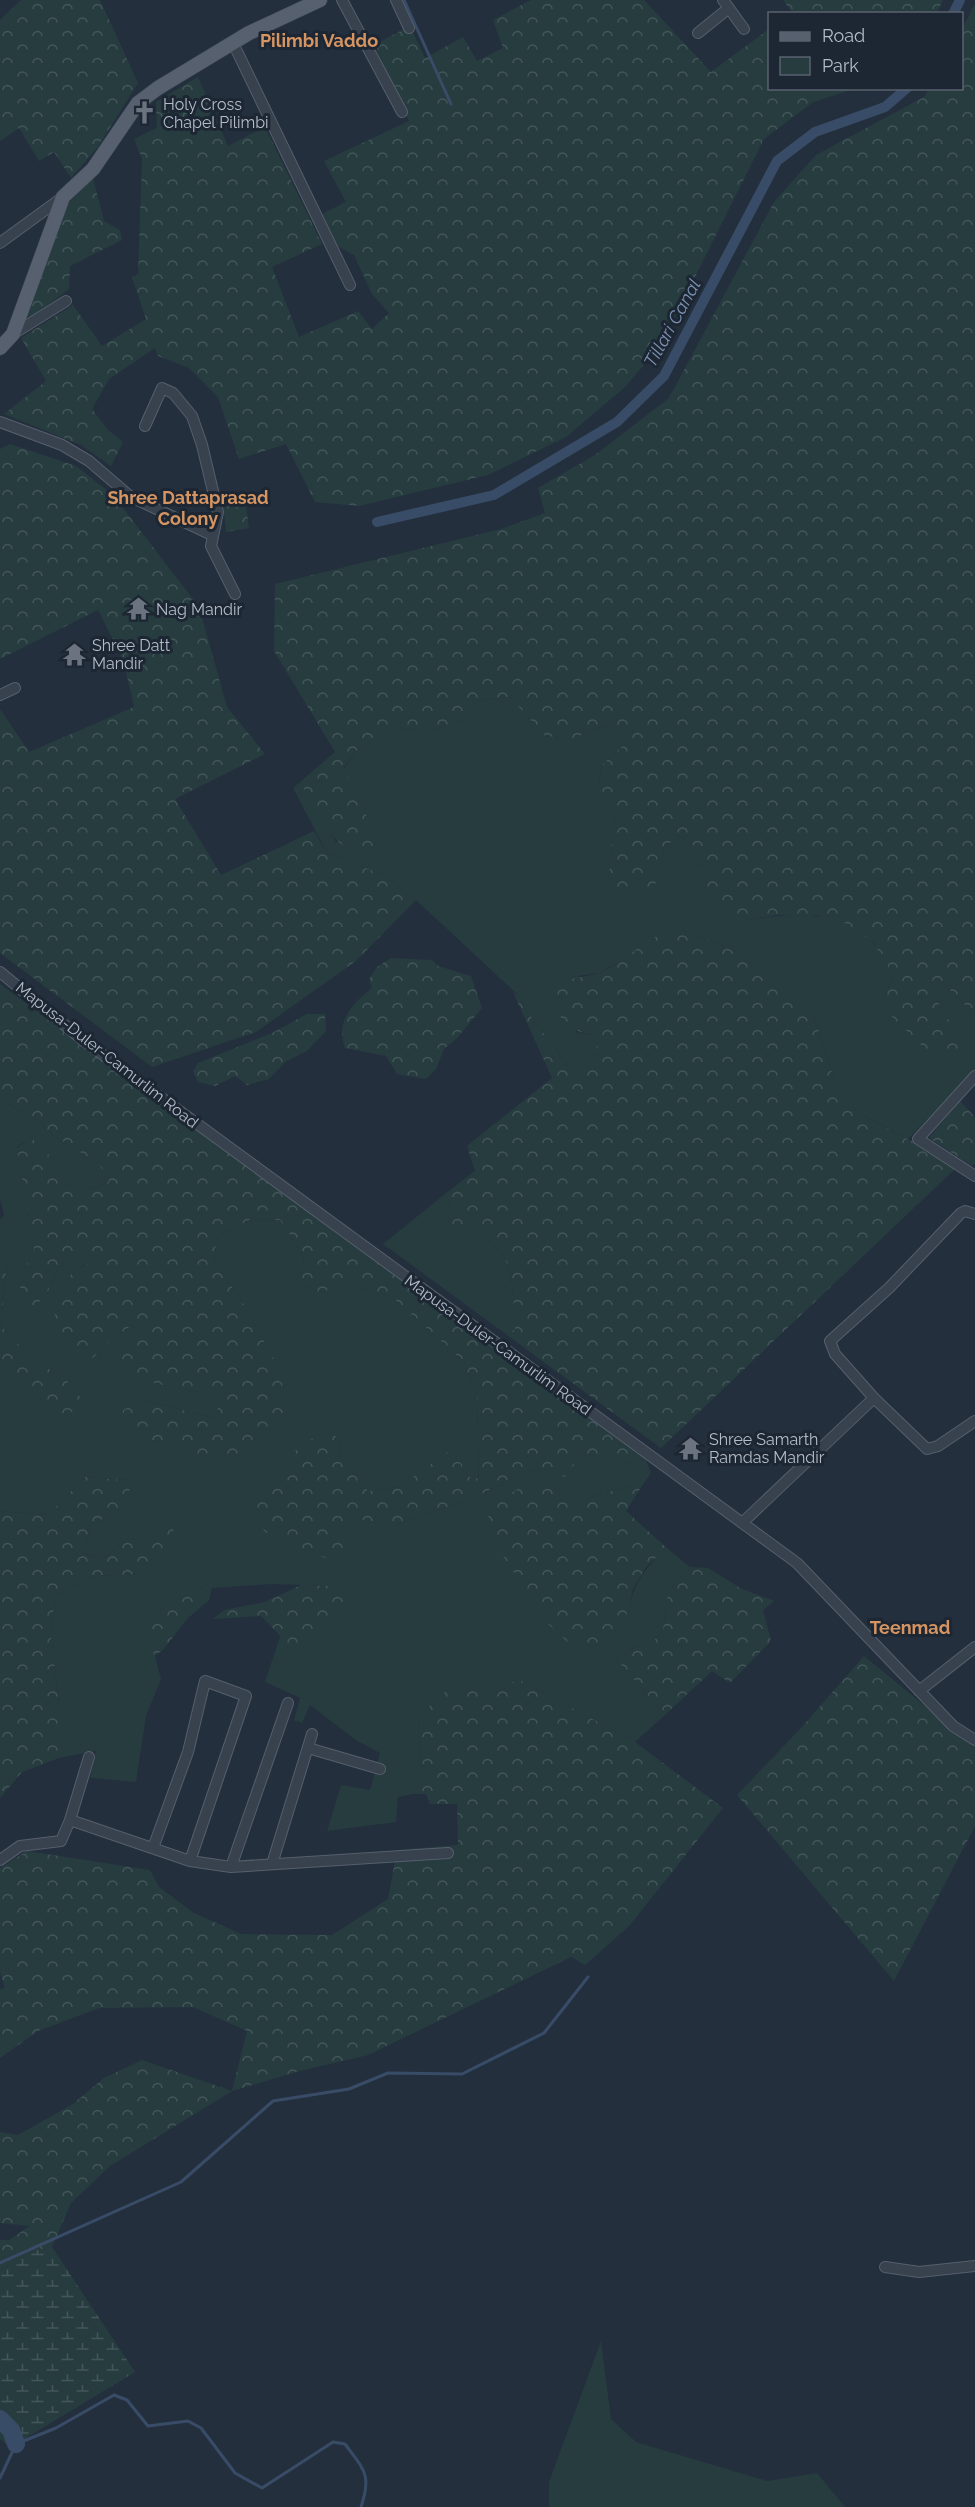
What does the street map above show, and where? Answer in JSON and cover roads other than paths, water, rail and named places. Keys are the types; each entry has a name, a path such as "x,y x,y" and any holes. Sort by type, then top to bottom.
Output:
{"main road":[{"path":"0,348 13,334 63,197 93,169 138,104 158,87 249,33 320,0"}],"street":[{"path":"342,0 402,112"},
{"path":"396,0 409,28"},
{"path":"698,33 726,4 744,29"},
{"path":"233,43 350,285"},
{"path":"0,243 63,197"},
{"path":"13,334 66,301"},
{"path":"145,426 162,388 173,393 192,416 202,445 218,512 211,546 235,594"},
{"path":"0,422 62,445 89,461 131,497 212,535"},
{"path":"0,695 15,687"},
{"name":"Mapusa-Duler-Camurlim Road","path":"0,972 93,1048 797,1563 953,1726 975,1740"},
{"path":"974,1174 918,1139 975,1076"},
{"path":"975,1214 965,1211 961,1213 889,1288 830,1341 835,1353 874,1398 927,1449 938,1446 975,1421"},
{"path":"742,1522 874,1398"},
{"path":"919,1691 975,1647"},
{"path":"153,1848 188,1752 205,1681 246,1696 190,1861"},
{"path":"231,1867 288,1703"},
{"path":"272,1864 312,1734"},
{"path":"308,1748 380,1769"},
{"path":"0,1860 20,1846 61,1841 70,1820 89,1757"},
{"path":"70,1820 190,1861 231,1867 448,1853"},
{"path":"885,2266 919,2272 975,2266"}],"waterway":[{"path":"404,0 451,104"},
{"name":"Tillari Canal","path":"954,12 960,0"},
{"name":"Tillari Canal","path":"377,522 494,495 617,422 664,376 777,161 815,132 885,107 905,90"},
{"path":"0,2263 181,2182 273,2101 349,2089 388,2073 462,2074 544,2033 588,1977"},
{"path":"0,2478 16,2444 56,2428 114,2395 127,2400 148,2426 188,2421 201,2428 235,2473 262,2488 333,2442 345,2444 357,2460 366,2479 361,2507"},
{"path":"0,2419 11,2430 16,2444"}],"place":[{"name":"Holy Cross Chapel Pilimbi","path":"145,113"},
{"name":"Nag Mandir","path":"138,609"},
{"name":"Shree Datt Mandir","path":"74,654"},
{"name":"Shree Samarth Ramdas Mandir","path":"691,1448"}],"district":[{"name":"Pilimbi Vaddo","path":"319,40"},
{"name":"Shree Dattaprasad Colony","path":"188,507"},
{"name":"Teenmad","path":"910,1627"}]}
